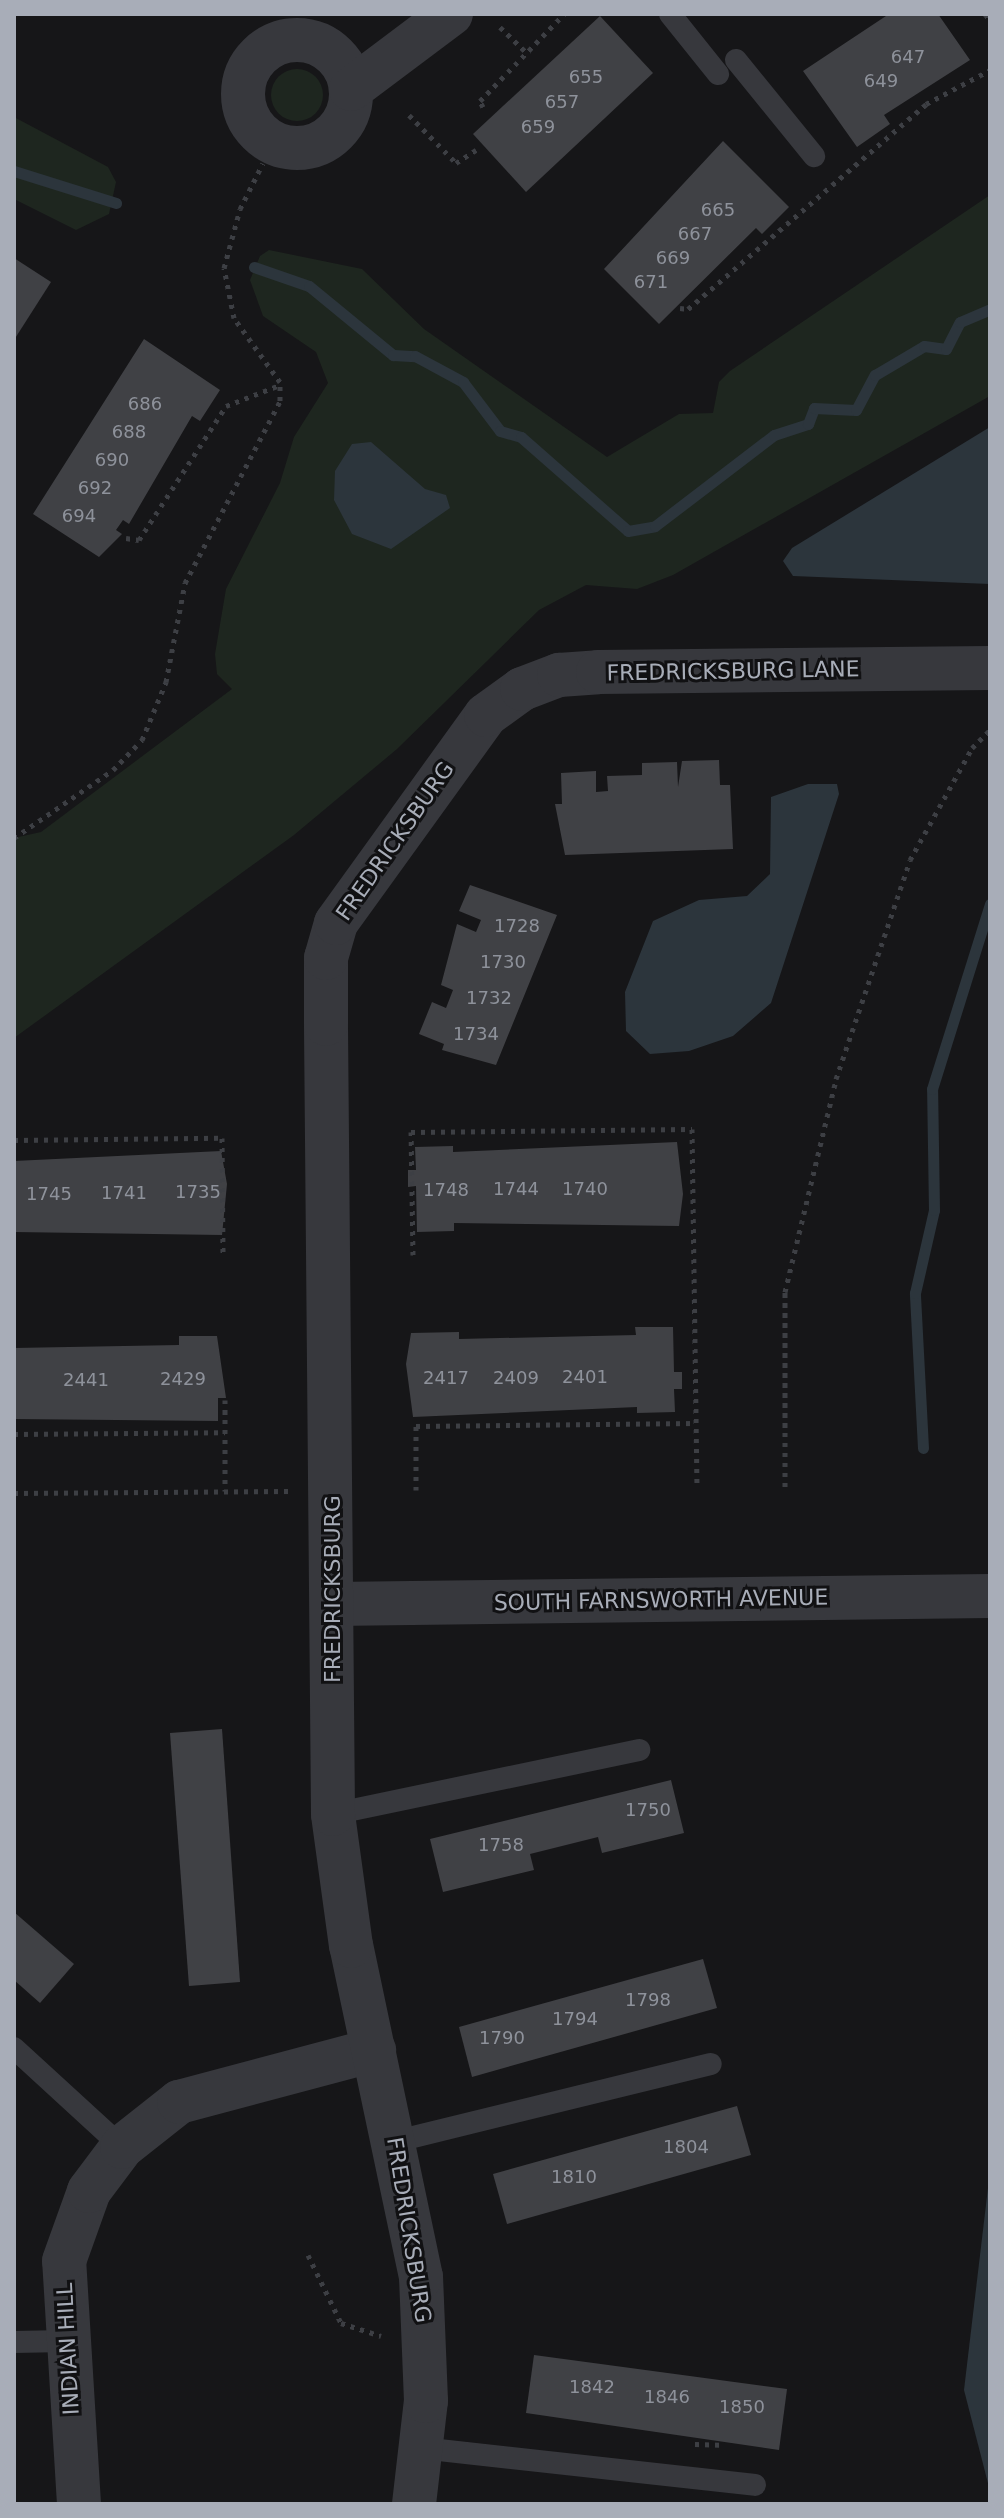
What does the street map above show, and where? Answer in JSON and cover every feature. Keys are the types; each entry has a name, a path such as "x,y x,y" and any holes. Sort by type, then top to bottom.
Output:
{"street":[{"path":"351,89 451,14"},
{"name":"FREDRICKSBURG LANE","path":"486,715 559,675 990,668"},
{"name":"FREDRICKSBURG","path":"414,2504 421,2448 427,2343 397,2141 374,2050 333,1814 326,958 351,900 486,715"},
{"name":"SOUTH FARNSWORTH AVENUE","path":"333,1604 990,1596"},
{"name":"INDIAN HILL","path":"79,2504 66,2341 71,2237 89,2191 122,2147 179,2102 374,2050"}],"lane":[{"path":"670,14 718,74"},
{"path":"736,60 814,156"},
{"path":"333,1814 639,1750"},
{"path":"14,2048 122,2147"},
{"path":"397,2141 711,2064"},
{"path":"14,2342 66,2341"},
{"path":"421,2448 755,2485"}],"path":[{"path":"483,107 480,101 529,55 564,14"},
{"path":"985,14 990,20"},
{"path":"500,27 529,55"},
{"path":"680,308 688,309 926,104 990,70"},
{"path":"409,115 456,163 476,150"},
{"path":"263,163 232,230 224,268 234,318 280,385"},
{"path":"126,538 139,540 233,399 280,385"},
{"path":"14,838 93,786 142,740 166,682 185,583 263,442 280,385"},
{"path":"785,1487 785,1292 836,1079 910,860 972,748 990,730"},
{"path":"413,1255 411,1132 692,1129 697,1488"},
{"path":"14,1140 222,1138 223,1256"},
{"path":"225,1400 225,1491"},
{"path":"416,1490 416,1426 696,1423"},
{"path":"14,1434 225,1432"},
{"path":"14,1493 306,1491"},
{"path":"308,2255 341,2323 381,2336"},
{"path":"695,2444 720,2445"}],"shaded area":[{"path":"297,69 315,77 323,95 315,113 297,121 279,113 271,95 279,77"},
{"path":"14,117 108,167 116,182 109,214 76,230 14,199"},
{"path":"990,195 990,396 673,575 637,589 586,585 539,610 397,749 294,835 14,1038 14,838 41,832 232,689 217,674 215,654 226,589 280,483 294,437 328,383 316,352 263,316 250,280 260,256 269,250 362,269 424,329 607,457 679,414 713,413 719,382 730,371"},
{"path":"990,427 990,584 793,576 783,561 792,548"},
{"path":"371,442 425,489 446,495 450,508 391,549 352,534 334,500 335,471 352,444"},
{"path":"808,784 837,784 839,794 771,1003 733,1036 689,1051 650,1054 626,1031 625,992 653,921 699,900 747,896 770,874 771,797"},
{"path":"990,2171 990,2491 964,2390"}],"building":[{"path":"889,14 938,14 970,60 884,115 890,124 857,147 803,71"},
{"path":"600,16 653,73 526,192 473,134"},
{"path":"723,141 789,207 762,234 756,228 659,324 604,269"},
{"path":"14,258 51,282 14,340"},
{"path":"144,339 220,390 200,421 192,416 129,524 123,520 116,530 122,534 99,557 33,514"},
{"path":"719,760 720,785 730,785 733,849 565,855 555,804 562,804 561,773 596,771 596,792 608,791 607,776 642,775 642,763 677,762 678,787 682,761"},
{"path":"470,885 557,915 496,1065 442,1050 444,1044 419,1034 432,1002 446,1008 453,990 441,985 457,924 476,932 481,920 459,911"},
{"path":"677,1142 683,1194 679,1226 454,1223 454,1231 417,1232 416,1186 408,1187 408,1170 416,1170 415,1147 453,1146 453,1152"},
{"path":"221,1151 227,1184 222,1235 14,1232 14,1161"},
{"path":"635,1327 673,1327 674,1372 682,1372 682,1389 674,1389 675,1412 637,1413 637,1407 413,1417 406,1364 411,1333 459,1332 459,1339 636,1335"},
{"path":"179,1336 217,1336 226,1398 218,1398 218,1421 14,1419 14,1348 179,1345"},
{"path":"222,1729 240,1982 189,1986 170,1733"},
{"path":"671,1780 684,1833 602,1853 598,1837 530,1854 534,1870 443,1892 430,1839"},
{"path":"14,1912 74,1964 40,2003 14,1980"},
{"path":"703,1959 717,2008 472,2077 459,2027"},
{"path":"737,2106 751,2155 507,2224 493,2174"},
{"path":"534,2355 787,2389 779,2450 526,2413"}],"waterway":[{"path":"14,171 116,203"},
{"path":"254,267 309,286 393,355 415,356 463,382 500,431 521,437 628,531 655,526 774,435 808,424 814,408 856,410 875,375 924,346 946,349 960,322 990,309"},
{"path":"923,1448 915,1293 934,1210 932,1089 990,904"}]}
